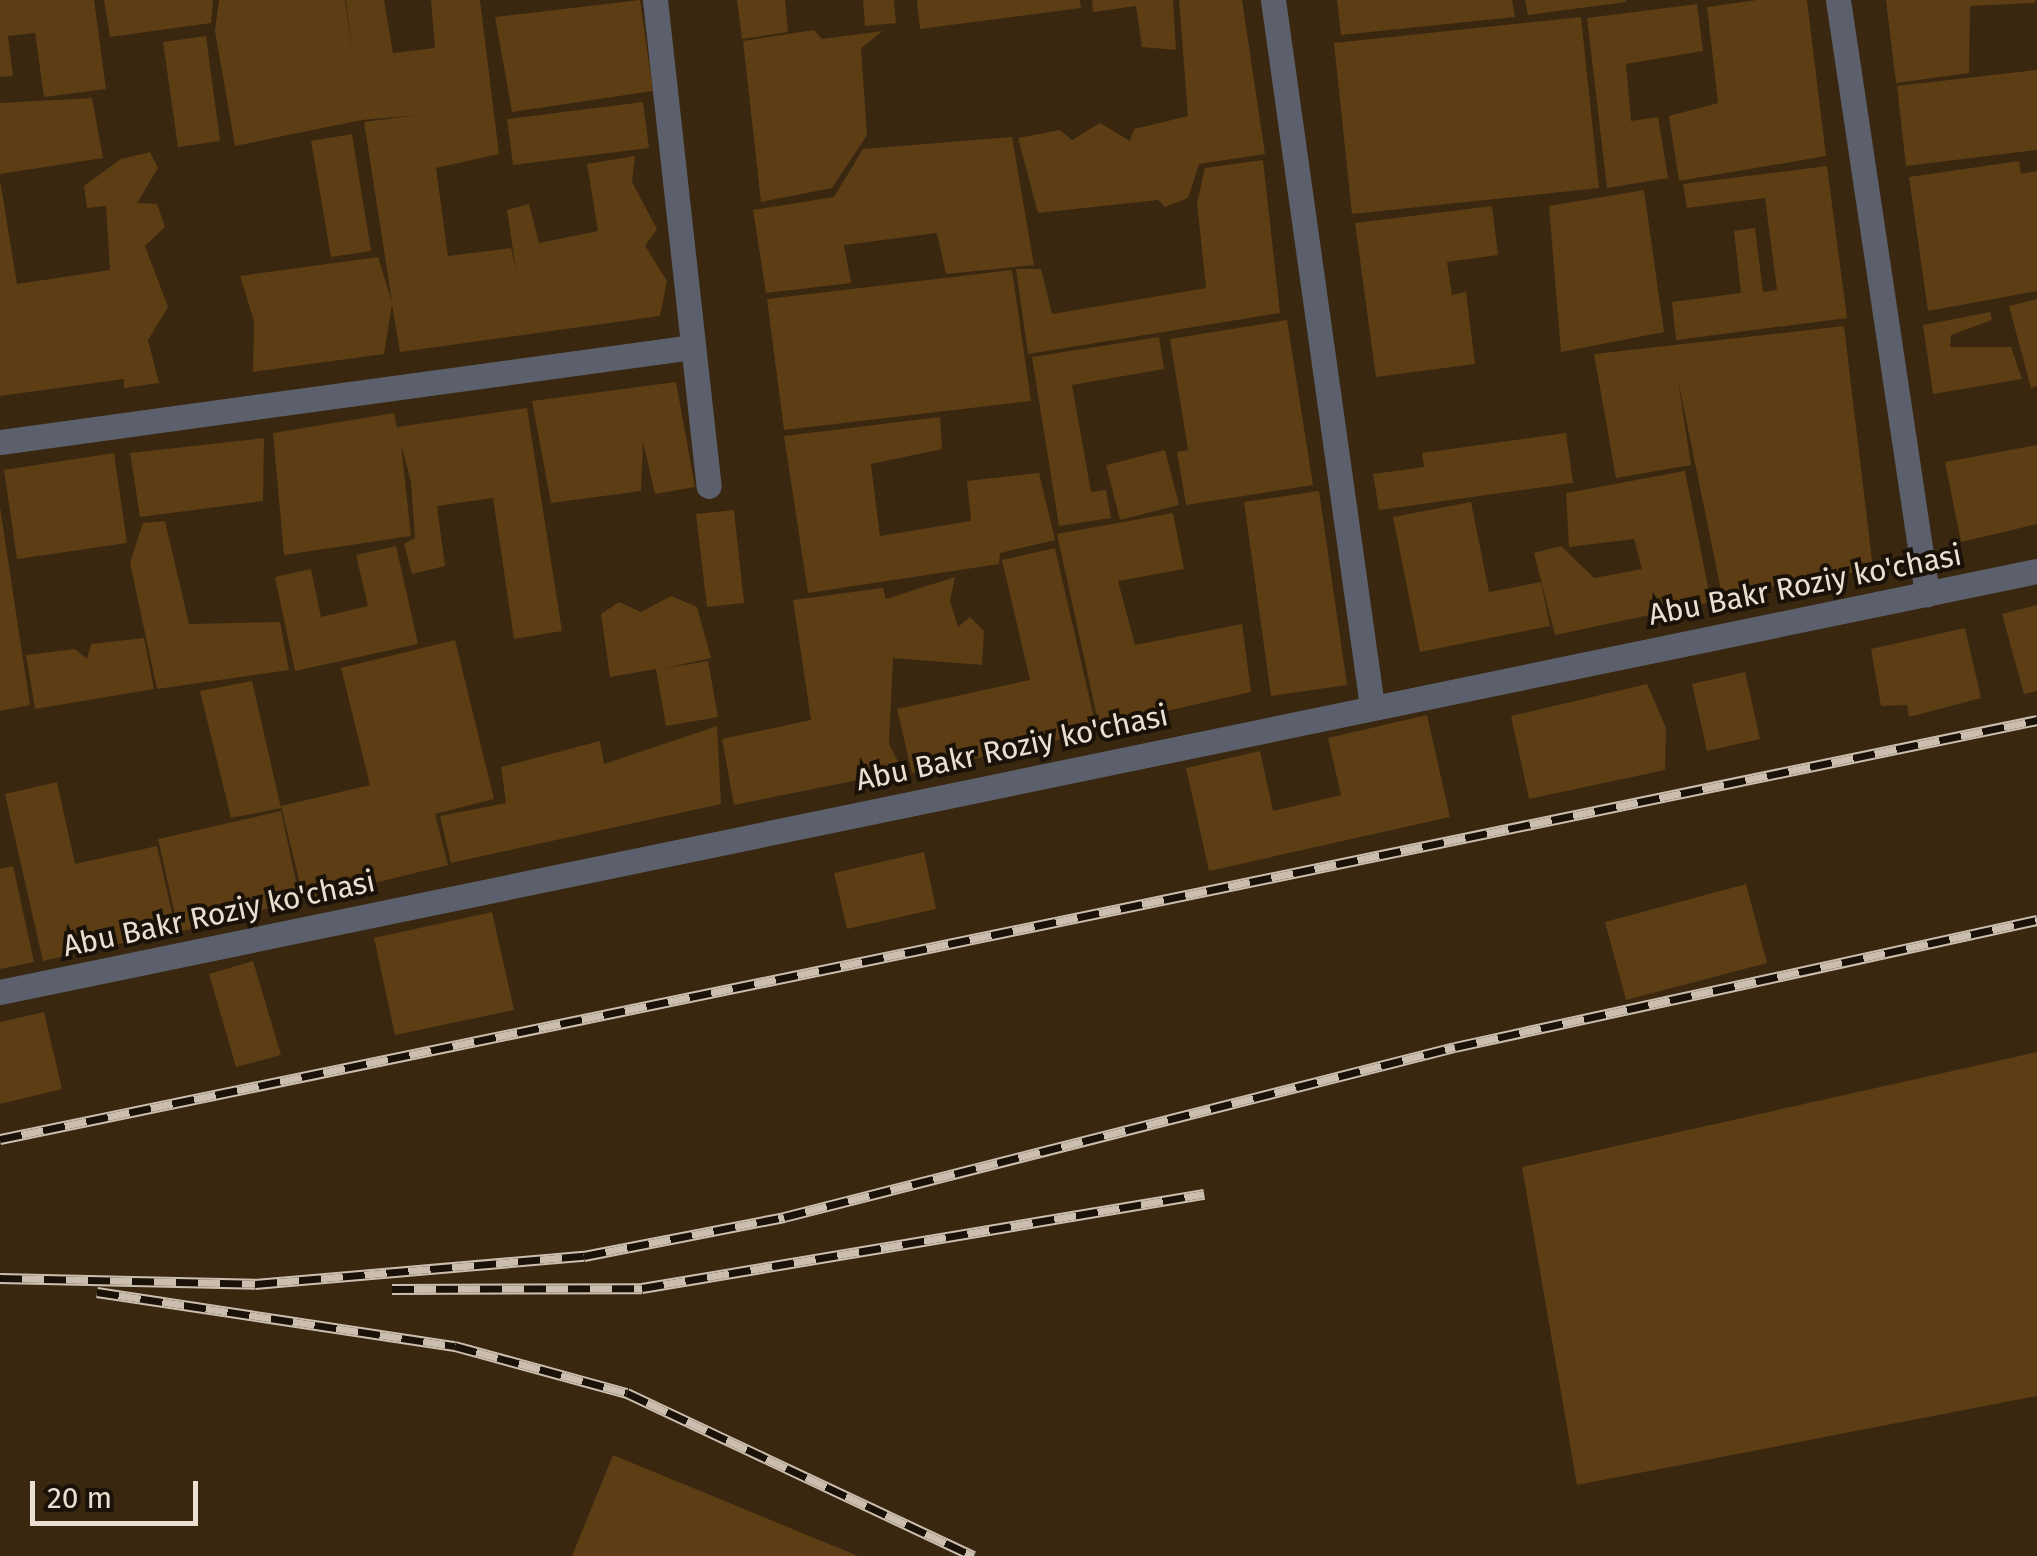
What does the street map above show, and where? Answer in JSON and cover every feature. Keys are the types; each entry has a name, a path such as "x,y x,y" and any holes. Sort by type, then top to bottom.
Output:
{"street":[{"path":"656,0 710,486"},
{"path":"1273,0 1372,706"},
{"path":"1838,0 1927,594"},
{"path":"0,442 692,347"},
{"name":"Abu Bakr Roziy ko'chasi","path":"0,992 2037,571"}],"building":[{"path":"0,0 94,0 106,89 44,97 35,33 8,36 13,76 0,77"},
{"path":"104,0 213,0 211,23 110,37"},
{"path":"219,0 345,0 352,52 346,0 384,0 393,53 435,48 431,0 480,0 499,154 436,168 448,256 511,248 516,270 507,210 529,204 539,243 598,231 587,164 635,156 632,182 657,229 645,246 667,281 660,316 400,352 392,305 384,354 253,372 254,321 240,276 378,257 392,302 364,122 418,115 362,120 235,146 215,31"},
{"path":"640,0 653,91 512,112 495,17"},
{"path":"737,0 785,0 788,32 742,39"},
{"path":"863,0 894,0 896,23 865,26"},
{"path":"917,0 1080,0 1081,8 920,29"},
{"path":"1092,0 1173,0 1176,50 1142,47 1136,6 1093,12"},
{"path":"1179,0 1242,0 1265,154 1199,164 1188,198 1165,207 1158,200 1038,213 1018,138 1060,130 1072,140 1100,123 1130,141 1134,129 1188,116"},
{"path":"1337,0 1512,0 1515,17 1341,35"},
{"path":"1525,0 1626,0 1626,2 1528,15"},
{"path":"1757,0 1807,0 1826,156 1679,181 1669,116 1718,103 1707,7"},
{"path":"1886,0 2035,3 1970,6 1969,73 1896,83"},
{"path":"1697,4 1703,51 1626,64 1631,121 1658,117 1668,178 1607,188 1587,18"},
{"path":"1581,17 1599,188 1352,214 1334,43"},
{"path":"814,30 822,39 883,31 861,48 867,135 832,188 761,202 743,41"},
{"path":"206,36 220,141 178,147 163,42"},
{"path":"2037,70 2037,150 1906,166 1897,86"},
{"path":"92,98 103,158 0,174 0,103"},
{"path":"643,102 649,148 513,165 507,119"},
{"path":"352,134 371,251 331,257 311,141"},
{"path":"1012,137 1034,265 946,274 937,233 844,245 851,283 766,293 753,210 834,197 863,149"},
{"path":"150,152 158,168 137,203 157,204 165,227 145,246 168,307 148,340 159,383 124,388 124,379 0,396 0,180 17,284 110,270 106,206 87,208 84,186 121,159"},
{"path":"1263,160 1280,313 1028,354 1016,269 1041,269 1052,314 1206,288 1197,203 1205,168"},
{"path":"2019,161 2021,174 2037,171 2037,291 1928,311 1909,177"},
{"path":"1827,166 1847,318 1676,340 1672,302 1741,293 1734,231 1755,228 1763,292 1777,290 1765,198 1687,208 1683,184"},
{"path":"1644,190 1664,332 1561,352 1549,206"},
{"path":"1492,206 1498,255 1447,262 1452,295 1466,292 1475,364 1376,377 1355,223"},
{"path":"1012,270 1031,401 784,430 767,299"},
{"path":"2037,299 2037,386 2031,388 2009,306"},
{"path":"1990,312 1992,320 1951,335 1950,347 2011,347 2022,379 1933,394 1923,325"},
{"path":"1287,320 1313,485 1186,505 1177,452 1188,450 1170,339"},
{"path":"1844,326 1873,569 1722,595 1678,380 1691,465 1616,478 1594,354"},
{"path":"1159,337 1164,369 1072,385 1091,492 1106,490 1111,518 1059,526 1032,357"},
{"path":"676,382 695,487 655,494 643,442 641,491 551,503 532,401"},
{"path":"527,408 562,631 514,639 493,498 437,506 445,566 412,574 404,544 415,538 411,482 401,444 411,536 284,555 273,433 394,413 397,427"},
{"path":"940,417 942,449 871,464 880,536 971,521 967,481 1039,473 1055,540 1000,553 999,564 808,593 784,436"},
{"path":"1566,433 1573,483 1379,510 1373,474 1424,467 1422,453"},
{"path":"264,438 263,501 140,517 130,453"},
{"path":"2037,445 2037,524 1961,542 1945,462"},
{"path":"1165,450 1179,505 1120,520 1106,465"},
{"path":"114,453 127,543 17,559 4,470"},
{"path":"1685,471 1711,602 1555,635 1534,553 1561,546 1594,578 1642,569 1634,539 1569,547 1566,493"},
{"path":"1319,491 1347,685 1271,696 1244,502"},
{"path":"1471,502 1489,592 1541,582 1550,626 1420,652 1393,517"},
{"path":"0,507 30,705 0,711"},
{"path":"734,510 744,603 707,607 696,514"},
{"path":"1173,513 1184,569 1118,581 1135,645 1242,624 1251,692 1099,726 1057,534"},
{"path":"165,521 189,624 280,622 289,670 157,689 130,563 143,523"},
{"path":"396,546 418,644 295,671 275,577 311,569 321,617 368,606 356,555"},
{"path":"1055,548 1097,731 912,773 897,709 1030,680 1002,560"},
{"path":"955,577 950,601 958,627 970,617 984,631 982,665 893,658 889,744 903,771 734,805 722,739 811,720 793,600 883,588 886,599"},
{"path":"671,596 697,607 711,658 661,669 708,661 718,717 666,726 656,669 610,677 601,614 619,602 641,612"},
{"path":"2037,605 2037,691 2024,694 2002,614"},
{"path":"1965,628 1981,698 1909,717 1907,705 1881,706 1871,649"},
{"path":"144,638 154,689 35,709 26,655 75,649 87,659 91,644"},
{"path":"455,640 494,799 435,814 448,865 304,900 281,806 370,785 341,668"},
{"path":"1745,672 1760,739 1707,751 1692,684"},
{"path":"252,681 281,808 231,818 200,691"},
{"path":"1647,684 1666,728 1665,770 1529,799 1511,716"},
{"path":"1427,715 1450,817 1209,871 1186,768 1260,751 1273,811 1341,795 1328,738"},
{"path":"717,726 721,804 451,863 440,816 506,803 501,767 600,741 604,764"},
{"path":"57,782 75,864 157,846 176,931 43,961 5,794"},
{"path":"281,811 300,900 179,932 158,839"},
{"path":"924,852 936,909 847,929 834,873"},
{"path":"13,866 34,962 0,969 0,869"},
{"path":"1746,884 1767,963 1626,1000 1605,922"},
{"path":"492,912 514,1010 395,1035 374,938"},
{"path":"253,961 281,1055 236,1067 209,974"},
{"path":"44,1012 62,1089 0,1104 0,1022"},
{"path":"2037,1052 2037,1396 1577,1485 1522,1167"},
{"path":"613,1455 858,1556 572,1556"}],"railway":[{"path":"0,1139 2037,720"},
{"path":"0,1278 255,1284 584,1256 784,1217 1455,1047 2037,920"},
{"path":"392,1289 642,1288 1204,1194"},
{"path":"97,1292 455,1346 627,1393 974,1556"}]}
